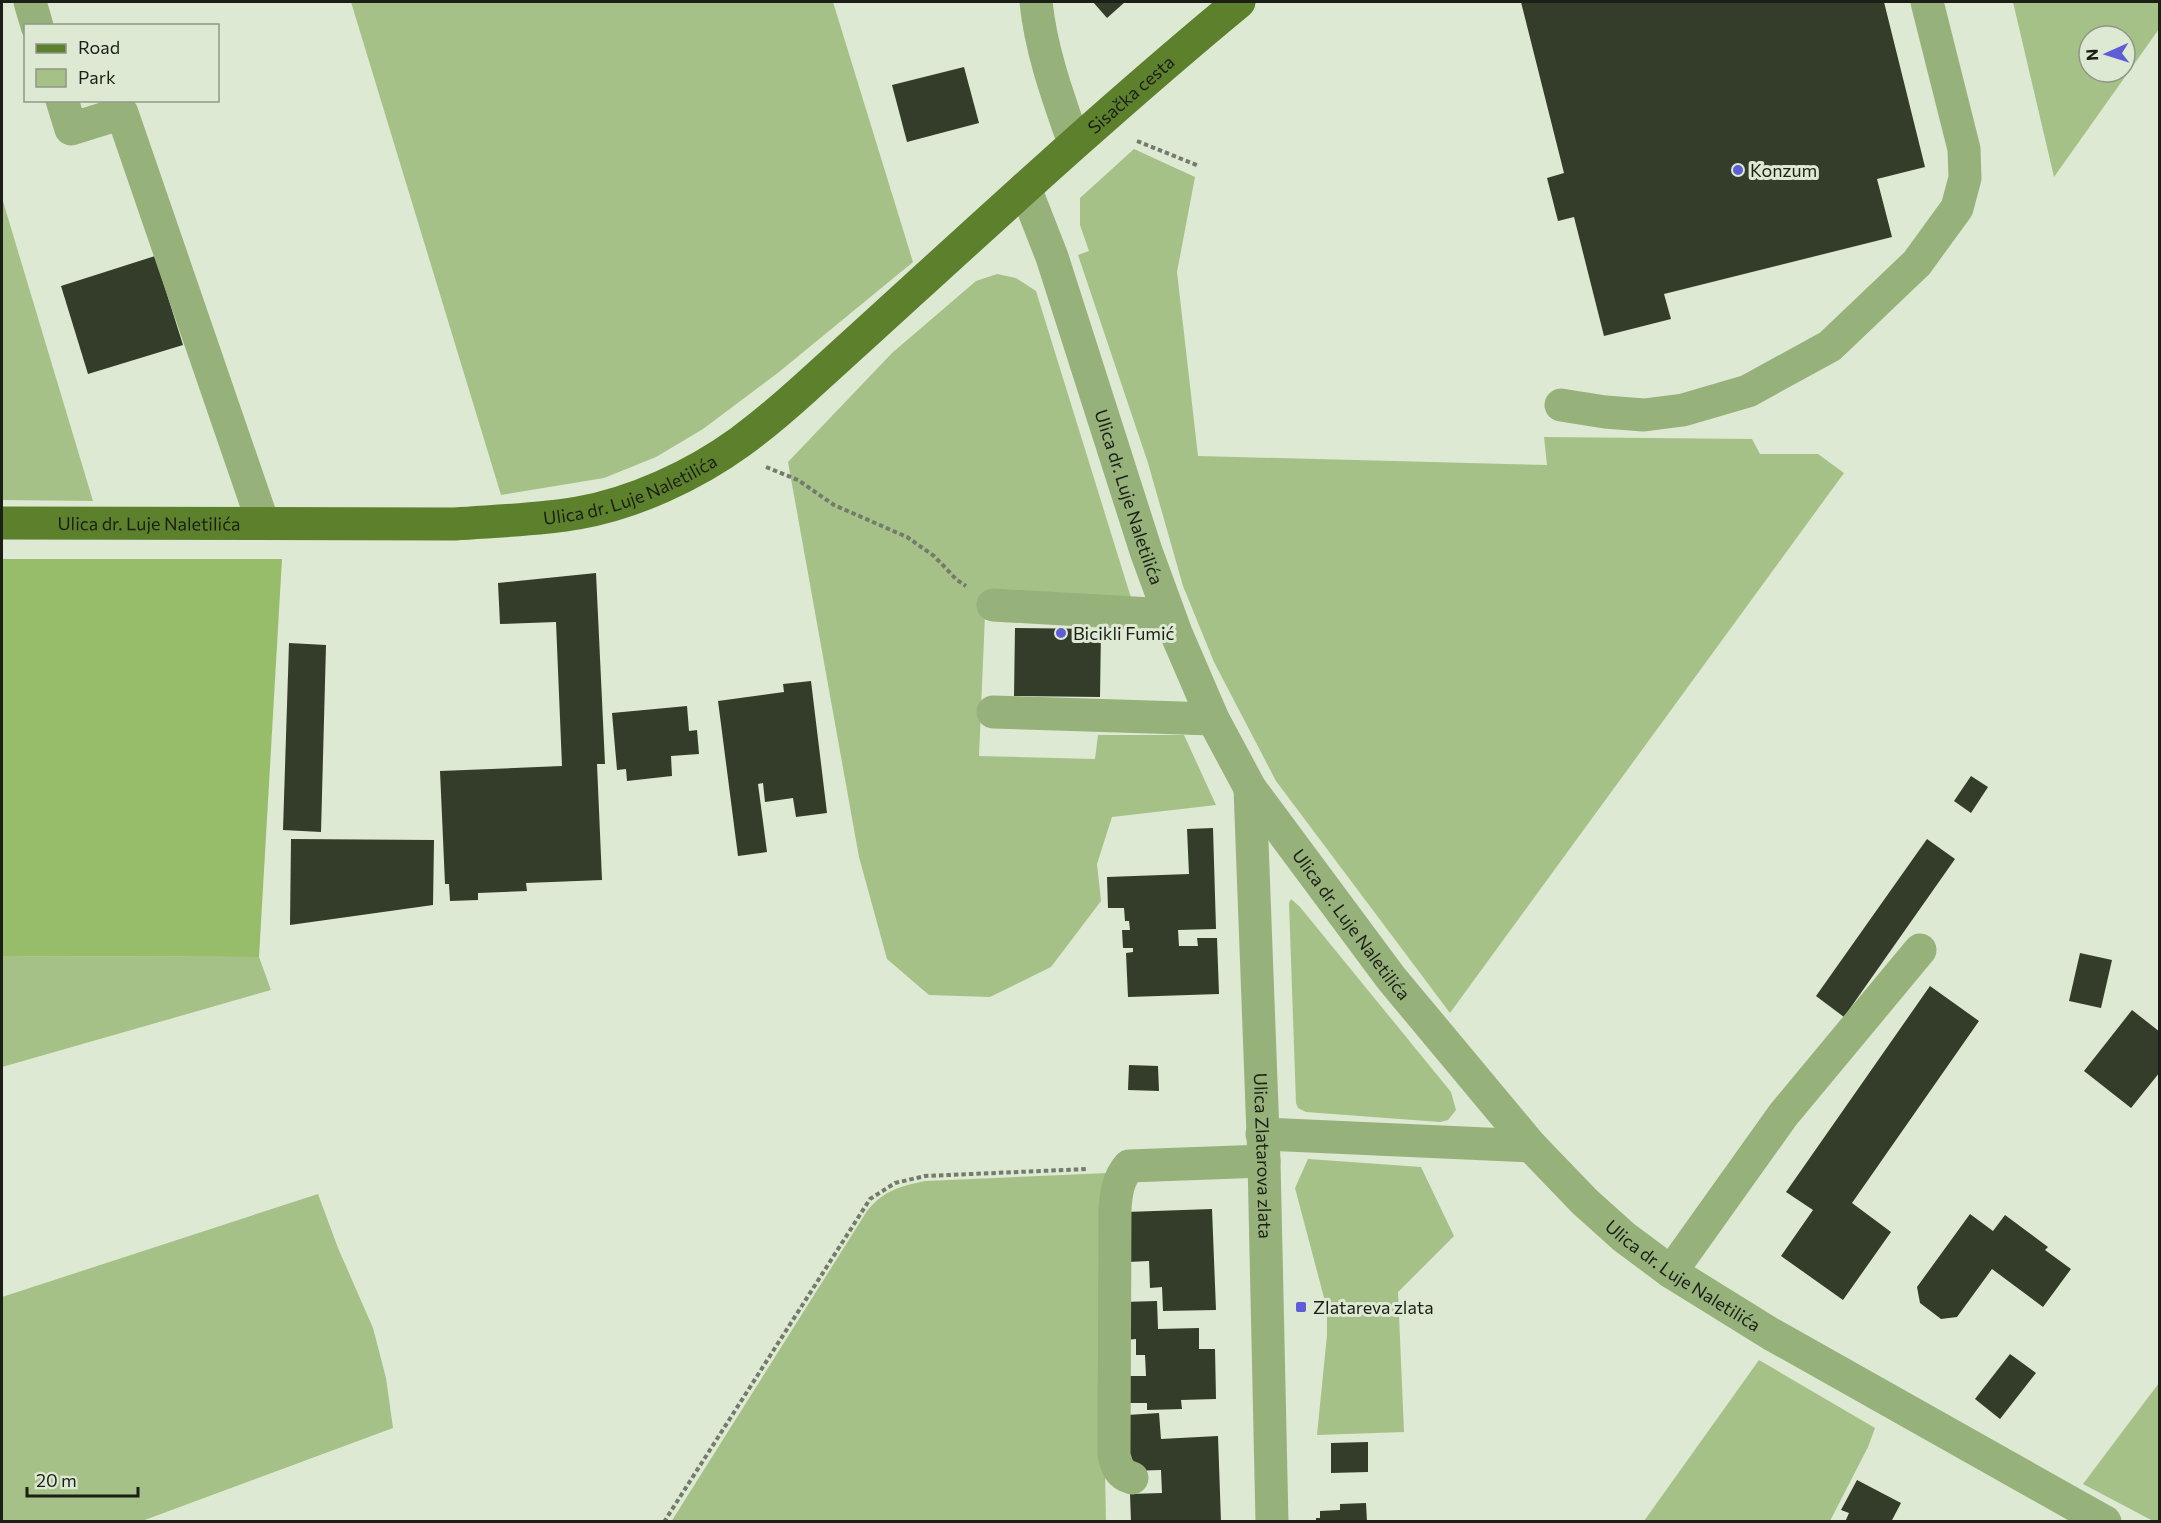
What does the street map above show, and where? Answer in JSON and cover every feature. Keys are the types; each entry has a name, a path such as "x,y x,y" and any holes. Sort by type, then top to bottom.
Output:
{"main road":[{"name":"Sisačka cesta","path":"1025,188 1159,68 1239,2"},
{"name":"Ulica dr. Luje Naletilića","path":"2,523 455,524 525,519 600,508 664,485 712,460 768,420 1025,188"}],"street":[{"path":"30,2 36,24"},
{"path":"1014,2 1038,15 1054,85 1074,143"},
{"path":"1562,405 1605,412 1644,414 1683,410 1748,391 1830,346 1917,263 1957,208 1965,178 1964,149 1927,2"},
{"path":"63,102 71,129 122,113 263,523"},
{"name":"Ulica dr. Luje Naletilića","path":"1025,188 1052,257 1169,615 1214,719 1250,788 1390,978 1532,1146 1624,1237 1671,1272 1771,1334 2105,1521"},
{"path":"993,605 1169,615"},
{"path":"993,712 1214,719"},
{"name":"Ulica Zlatarova zlata","path":"1250,788 1263,1147 1272,1521"},
{"path":"1671,1272 1783,1114 1920,950"},
{"path":"1132,1478 1123,1475 1114,1455 1116,1191 1129,1166 1263,1147 1532,1146"}],"path":[{"path":"1137,141 1199,166"},
{"path":"757,463 798,480 834,505 907,537 934,556 957,580 993,605"},
{"path":"664,1521 863,1208 879,1192 895,1183 925,1176 1129,1166"}],"green space":[{"path":"351,2 833,2 913,262 779,372 703,429 656,457 604,478 501,495"},
{"path":"2013,2 2159,2 2159,29 2137,60 2137,24 2077,24 2077,84 2120,84 2054,177"},
{"path":"1134,149 1195,177 1177,272 1198,456 1547,465 1544,437 1752,439 1760,454 1818,454 1844,473 1450,1013 1276,781 1214,662 1183,586 1148,463 1078,255 1089,251 1080,225 1080,198"},
{"path":"2,198 93,501 2,500"},
{"path":"997,274 1016,278 1036,291 1132,601 986,591 979,756 1095,759 1098,735 1184,735 1216,805 1112,817 1097,864 1101,901 1051,967 990,997 929,995 887,959 859,857 788,462 892,353 976,281"},
{"path":"2,559 282,559 259,957 2,956"},
{"path":"1291,899 1300,907 1451,1092 1456,1110 1448,1120 1440,1122 1306,1112 1298,1108 1289,903"},
{"path":"2,956 259,957 271,990 2,1067"},
{"path":"1308,1159 1421,1167 1454,1236 1398,1292 1404,1432 1317,1435 1327,1335 1327,1309 1295,1188"},
{"path":"1108,1173 1106,1521 671,1522 867,1211 879,1199 900,1187 925,1181"},
{"path":"318,1194 338,1248 373,1328 386,1378 393,1428 142,1521 2,1521 2,1297"},
{"path":"1759,1360 1875,1428 1868,1447 1830,1521 1644,1521"},
{"path":"2159,1383 2160,1521 2155,1522 2083,1484"}],"building":[{"path":"1093,2 1125,2 1107,18"},
{"name":"Konzum","path":"1521,2 1884,2 1925,167 1877,179 1892,237 1664,294 1671,319 1604,336 1574,217 1558,221 1547,178 1564,173"},
{"path":"964,67 979,123 907,142 892,85"},
{"path":"155,256 183,345 88,374 61,286"},
{"path":"596,573 605,764 597,764 602,880 526,883 527,891 478,893 478,900 450,901 449,884 445,884 440,771 562,766 556,622 500,624 498,583"},
{"path":"1015,628 1101,629 1100,697 1014,696"},
{"path":"289,643 326,645 321,832 283,830"},
{"path":"811,681 827,813 796,817 793,798 765,802 763,783 758,784 767,852 738,856 718,701 784,692 783,684"},
{"path":"687,706 689,731 697,730 699,754 671,756 672,776 627,781 626,769 617,770 612,713"},
{"path":"1971,776 1988,787 1971,813 1954,801"},
{"path":"1213,828 1216,929 1178,930 1179,946 1198,946 1197,938 1217,938 1219,994 1128,997 1126,953 1133,952 1133,948 1123,948 1122,930 1130,930 1129,921 1125,921 1124,908 1108,908 1107,877 1189,874 1187,829"},
{"path":"291,839 434,840 433,905 290,925"},
{"path":"1927,839 1955,859 1844,1017 1816,996"},
{"path":"2080,953 2112,960 2101,1008 2069,1001"},
{"path":"1930,986 1979,1021 1852,1203 1891,1232 1843,1300 1781,1256 1813,1210 1786,1192"},
{"path":"2132,1010 2160,1032 2160,1072 2131,1108 2084,1071"},
{"path":"1129,1065 1158,1066 1159,1091 1128,1090"},
{"path":"1212,1209 1216,1310 1163,1311 1162,1287 1150,1288 1149,1261 1128,1262 1126,1212"},
{"path":"1970,1214 1993,1231 2005,1215 2048,1247 2045,1250 2071,1269 2043,1307 1992,1269 1957,1317 1941,1319 1920,1303 1917,1287"},
{"path":"1157,1301 1158,1329 1199,1328 1199,1349 1215,1349 1216,1399 1181,1400 1182,1409 1147,1410 1147,1403 1125,1403 1124,1376 1146,1376 1145,1355 1136,1355 1136,1339 1124,1340 1123,1302"},
{"path":"2010,1354 2036,1373 2000,1419 1975,1399"},
{"path":"1159,1413 1161,1439 1218,1436 1221,1522 1131,1522 1130,1494 1162,1493 1161,1470 1129,1471 1127,1415"},
{"path":"1368,1442 1368,1472 1331,1473 1331,1443"},
{"path":"1857,1480 1901,1503 1891,1522 1845,1522 1849,1513 1841,1510"},
{"path":"1366,1503 1367,1522 1316,1522 1316,1518 1320,1518 1320,1511 1340,1510 1340,1504"}],"place":[{"name":"Konzum","path":"1738,170"},
{"name":"Bicikli Fumić","path":"1061,633"},
{"name":"Zlatareva zlata","path":"1301,1307"}]}
